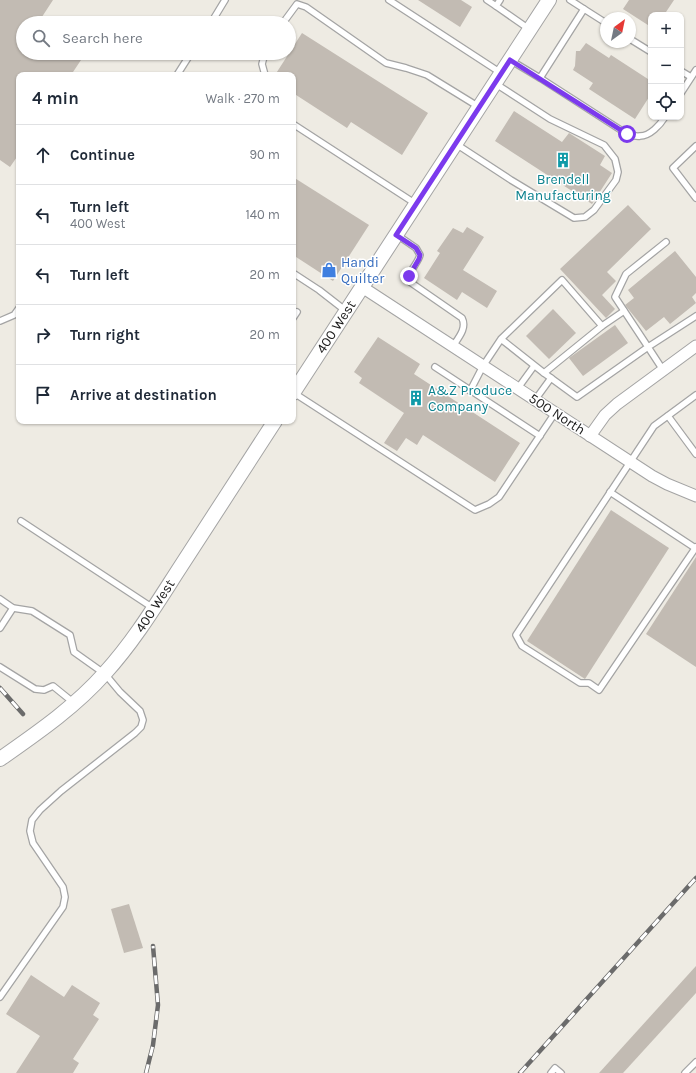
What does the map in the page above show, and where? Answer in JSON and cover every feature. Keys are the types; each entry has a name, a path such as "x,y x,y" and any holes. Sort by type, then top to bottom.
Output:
{"street":[{"name":"400 West","path":"296,388 549,0"},
{"name":"500 North","path":"362,287 631,462 667,484 696,496"},
{"path":"590,436 600,421 610,410 696,346"},
{"name":"400 West","path":"0,760 74,703 104,674 125,649 154,608 273,424"}],"lane":[{"path":"216,16 226,0"},
{"path":"389,0 498,78 550,119 604,145 615,159 618,172 616,180 594,210 585,217 574,218 455,144"},
{"path":"487,0 530,29"},
{"path":"496,6 500,0"},
{"path":"570,0 600,19"},
{"path":"288,16 297,4 306,7 386,63 427,75 479,107"},
{"path":"540,78 584,10"},
{"path":"636,42 648,50"},
{"path":"179,72 187,60"},
{"path":"263,60 262,64 264,72"},
{"path":"510,60 627,134 642,136 649,133 663,120"},
{"path":"684,88 696,70"},
{"path":"684,73 691,77"},
{"path":"296,126 416,204"},
{"path":"696,146 673,168 696,198"},
{"path":"396,235 416,248 420,255 409,276 408,279 410,282 462,318 464,323 463,329 453,346"},
{"path":"663,370 615,297 626,274 666,242"},
{"path":"296,275 319,290 346,312"},
{"path":"470,391 483,366 501,339 562,280 602,326"},
{"path":"544,373 602,326 624,311"},
{"path":"0,321 14,316 16,313"},
{"path":"501,339 534,366 577,397 648,347 696,316"},
{"path":"518,388 534,366"},
{"path":"435,368 540,436"},
{"path":"535,400 551,378"},
{"path":"296,395 475,510 489,504 499,497 555,413"},
{"path":"610,492 696,547 599,690 588,683 580,683 522,646 516,635 610,492 631,462 654,426 696,395"},
{"path":"668,416 696,454"},
{"path":"21,521 154,608"},
{"path":"0,599 12,608 32,611 70,635 74,652 104,674 140,711 143,720 141,727 135,733 61,791 40,810 32,820 30,830 33,843 63,887 65,897 63,907 0,997"},
{"path":"0,628 12,608"},
{"path":"0,667 35,689 44,690 53,686 74,703"},
{"path":"685,1073 696,1062"},
{"path":"551,1073 556,1068 561,1073"}],"building":[{"path":"0,0 53,0 43,16 16,16 16,60 81,60 73,72 16,72 16,158 10,167 0,160"},
{"path":"418,0 461,0 472,7 460,27"},
{"path":"629,0 674,0 666,12 648,12 648,25 636,17 636,12 628,12 623,9"},
{"path":"302,33 428,113 402,155 351,122 347,128 296,95 296,72 277,72 285,60 296,60 296,42"},
{"path":"586,43 609,58 611,55 648,79 648,99 635,119 589,89 593,83 573,70 575,66 576,51 580,51"},
{"name":"Brendell Manufacturing","path":"514,111 562,142 569,133 605,156 600,165 612,173 592,204 495,141"},
{"path":"296,179 369,225 333,281 296,257"},
{"path":"628,205 651,229 607,272 616,281 602,295 615,309 606,318 560,269"},
{"path":"467,227 484,237 463,270 497,291 487,308 462,292 457,300 424,278 440,253 437,251 453,228 463,233"},
{"path":"675,251 696,277 696,293 692,297 696,303 670,324 664,317 646,331 625,305 634,298 628,290"},
{"path":"553,309 576,333 549,359 526,336"},
{"path":"615,325 628,343 583,376 569,358"},
{"name":"A&Z Produce Company","path":"378,337 420,364 414,374 520,443 495,482 423,435 417,445 406,438 397,451 384,443 404,413 359,383 362,378 354,372"},
{"path":"611,510 669,548 585,679 527,641"},
{"path":"696,557 696,667 646,634"},
{"path":"129,904 143,948 124,953 111,909"},
{"path":"696,966 696,993 623,1073 599,1073"},
{"path":"31,975 64,997 72,985 100,1003 93,1015 99,1019 73,1059 79,1063 73,1073 16,1073 40,1036 6,1014"}],"railway":[{"path":"0,688 23,714"},
{"path":"520,1073 696,878"},
{"path":"146,1073 153,1045 158,1005 153,946"}],"place":[{"name":"Brendell Manufacturing","path":"563,160"},
{"name":"Handi Quilter","path":"329,270"},
{"name":"A&Z Produce Company","path":"416,398"}],"route":[{"path":"409,276 419,259 419,251 396,235 510,60 627,134"}]}
